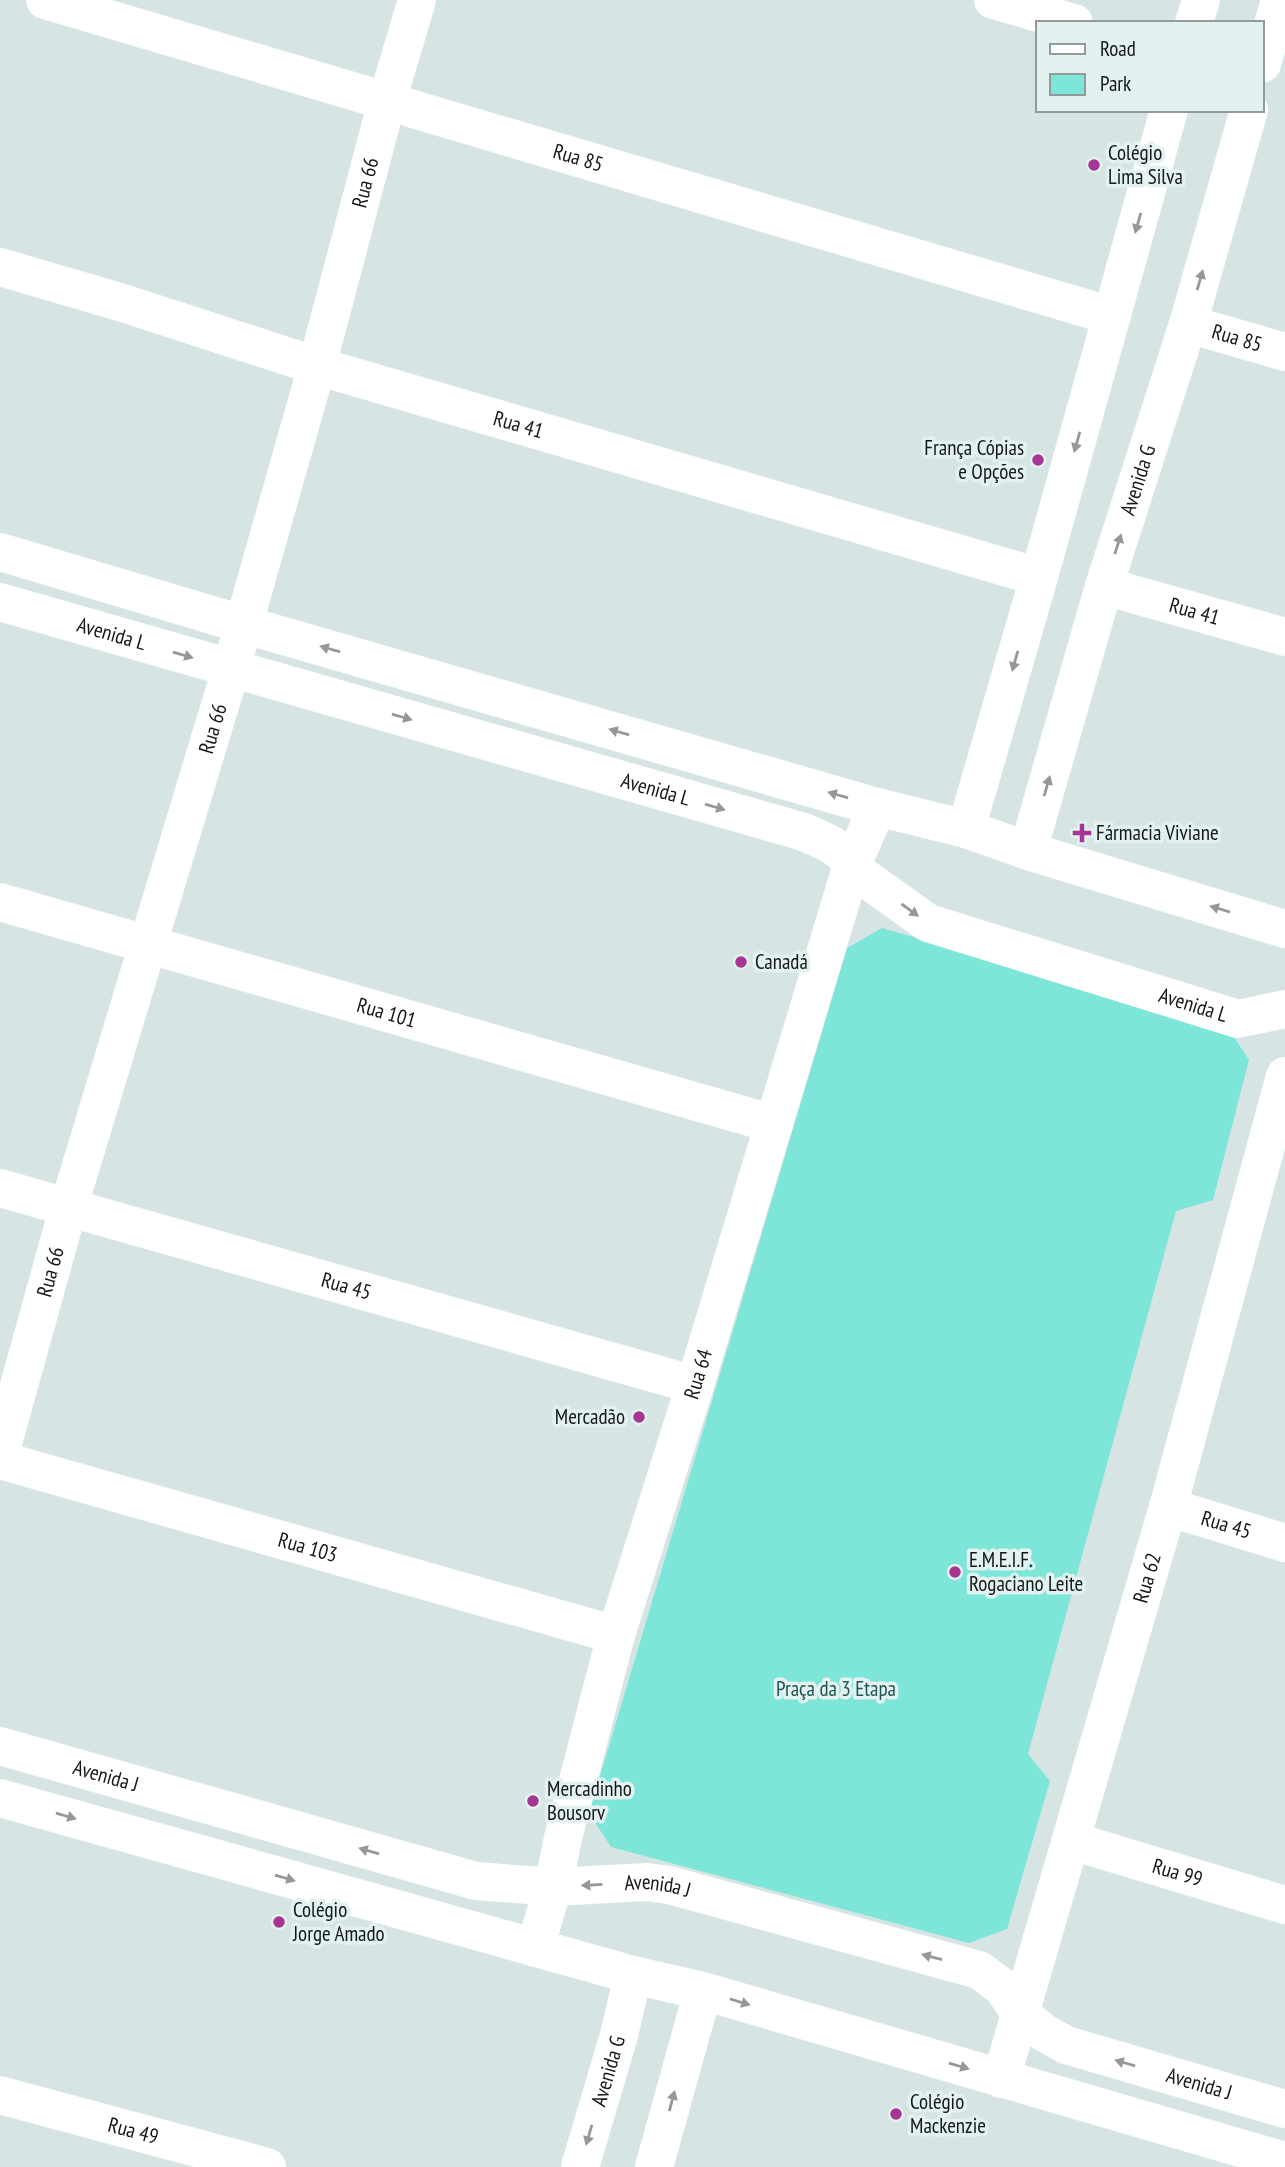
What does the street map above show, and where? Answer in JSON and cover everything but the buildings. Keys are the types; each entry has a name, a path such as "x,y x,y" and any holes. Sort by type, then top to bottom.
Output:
{"street":[{"name":"Rua 85","path":"45,0 1112,316"},
{"name":"Rua 66","path":"0,1454 68,1209 231,669 417,0"},
{"path":"993,0 1067,21"},
{"path":"1195,21 1201,0"},
{"path":"1264,59 1280,0"},
{"path":"1264,67 1285,75"},
{"path":"965,829 1039,577 1168,112"},
{"name":"Avenida G","path":"1028,851 1104,586 1188,324 1248,112"},
{"name":"Rua 41","path":"0,267 123,303 317,366 1039,577"},
{"name":"Rua 85","path":"1188,324 1285,352"},
{"path":"0,552 877,807 965,829 1028,851 1285,929"},
{"name":"Rua 41","path":"1104,586 1285,637"},
{"name":"Avenida L","path":"0,602 804,832 831,844 849,859 851,868 928,923 1238,1019 1285,1009"},
{"name":"Rua 64","path":"535,1948 553,1887 616,1635 695,1385 851,868 877,807"},
{"name":"Rua 101","path":"0,902 774,1124"},
{"name":"Rua 62","path":"1001,2079 1168,1507 1273,1174 1285,1076"},
{"name":"Rua 45","path":"0,1188 695,1385"},
{"name":"Rua 103","path":"0,1460 616,1635"},
{"name":"Rua 45","path":"1168,1507 1285,1543"},
{"name":"Avenida J","path":"0,1746 477,1881 553,1887 647,1882 669,1885 979,1970 1002,1987 1020,2013 1043,2032 1066,2045 1285,2109"},
{"path":"0,1798 535,1948 703,1991 1285,2161"},
{"name":"Rua 99","path":"1072,1841 1285,1905"},
{"name":"Avenida G","path":"580,2167 634,1975"},
{"path":"654,2167 703,1991"},
{"name":"Rua 49","path":"0,2095 268,2167"}],"green space":[{"name":"Praça da 3 Etapa","path":"882,928 1228,1028 1249,1060 1213,1200 1176,1211 1028,1754 1050,1781 1007,1929 969,1943 611,1847 589,1813 847,948"}],"place":[{"name":"Colégio Lima Silva","path":"1094,165"},
{"name":"França Cópias e Opções","path":"1038,460"},
{"name":"Fármacia Viviane","path":"1082,833"},
{"name":"Canadá","path":"741,962"},
{"name":"Mercadão","path":"639,1417"},
{"name":"E.M.E.I.F. Rogaciano Leite","path":"955,1572"},
{"name":"Mercadinho Bousorv","path":"533,1801"},
{"name":"Colégio Jorge Amado","path":"279,1922"},
{"name":"Colégio Mackenzie","path":"896,2114"}]}
